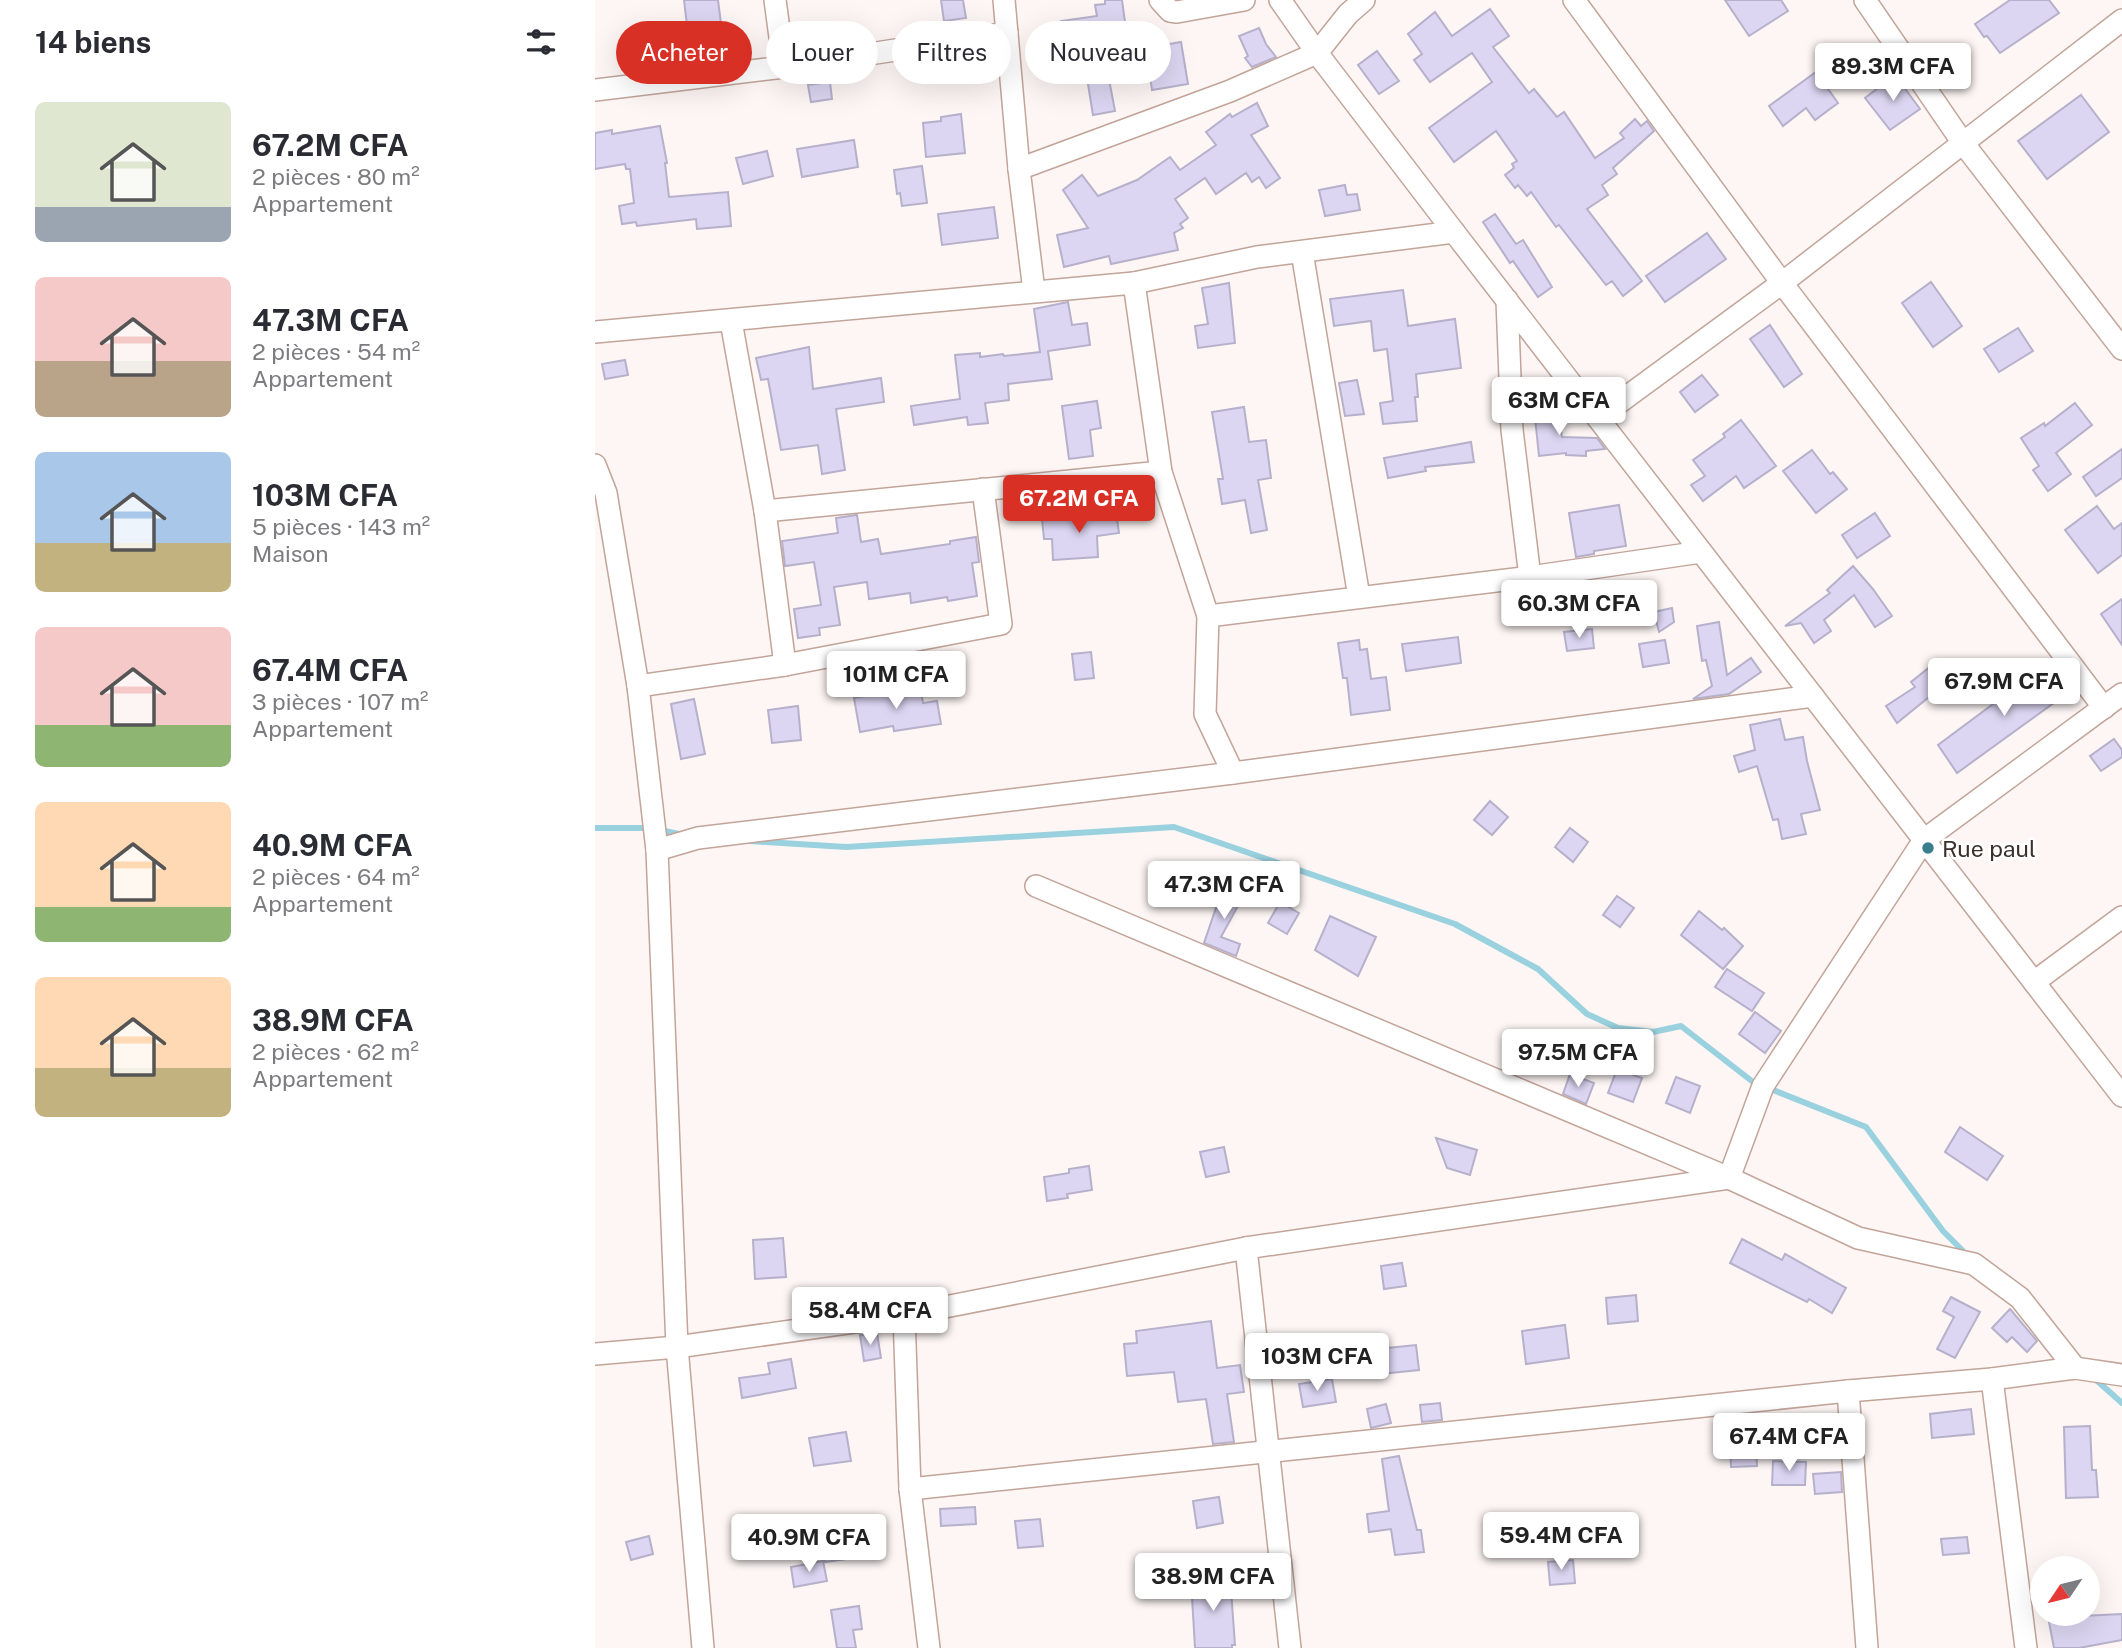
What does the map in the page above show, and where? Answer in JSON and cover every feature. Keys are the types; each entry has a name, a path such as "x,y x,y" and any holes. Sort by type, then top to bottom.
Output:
{"street":[{"path":"775,0 778,21"},
{"path":"1004,0 1006,21"},
{"path":"1160,0 1170,10 1177,12 1244,0"},
{"path":"1280,0 1317,53 1454,232 2122,1096"},
{"path":"1019,169 1230,91 1317,53 1348,14 1364,0"},
{"path":"1574,0 1782,283 2103,708"},
{"path":"1865,0 1963,143 2122,349"},
{"path":"1598,418 1782,283 2122,20"},
{"path":"595,90 766,69"},
{"path":"1011,78 1034,291"},
{"path":"595,332 1134,283 1257,257 1454,232"},
{"path":"1302,252 1359,597"},
{"path":"1134,283 1161,472 1208,616 1205,715 1233,773"},
{"path":"1507,300 1513,430 1530,577"},
{"path":"731,321 765,511 785,665"},
{"path":"595,465 606,493 638,686 657,850 677,1347 703,1648"},
{"path":"765,511 1161,472"},
{"path":"638,686 785,665 1001,624 983,489"},
{"path":"1208,616 1530,577 1702,552"},
{"path":"1729,1178 1763,1086 1924,840 2122,694"},
{"path":"657,850 698,838 1233,773 1813,696"},
{"path":"1036,886 1729,1178 1858,1238 1973,1264 2020,1298 2075,1368"},
{"path":"2034,982 2122,917"},
{"path":"595,1354 677,1347 904,1314 1246,1248 1729,1178"},
{"path":"1246,1248 1290,1648"},
{"path":"904,1314 910,1489 929,1648"},
{"path":"910,1489 1848,1391 1992,1379 2075,1368 2122,1375"},
{"path":"1992,1379 2026,1648"},
{"path":"1848,1391 1867,1648"}],"building":[{"path":"684,0 718,0 721,21 686,21"},
{"path":"941,0 963,0 966,18 944,21"},
{"path":"1105,0 1122,0 1125,21 1061,21 1097,16 1095,5 1105,4"},
{"path":"1725,0 1781,0 1788,11 1749,36"},
{"path":"2010,0 2049,0 2059,13 2000,53 1975,24"},
{"path":"1490,9 1509,36 1493,47 1529,93 1534,89 1557,117 1564,112 1595,158 1624,138 1620,133 1635,119 1641,126 1647,121 1654,131 1613,168 1617,174 1602,185 1608,195 1587,209 1642,281 1623,296 1612,281 1606,285 1559,225 1556,227 1531,192 1527,196 1518,185 1515,188 1505,175 1514,168 1512,164 1517,161 1496,131 1454,162 1429,128 1492,82 1472,53 1430,82 1414,60 1422,54 1408,34 1435,12 1452,36"},
{"path":"1259,28 1276,57 1252,67 1245,58 1248,56 1239,36"},
{"path":"1181,42 1188,84 1152,90 1151,84 1171,84 1171,44"},
{"path":"1377,51 1399,81 1379,94 1358,65"},
{"path":"1816,72 1838,103 1815,120 1806,108 1783,126 1769,106"},
{"path":"1895,75 1920,109 1890,130 1865,98"},
{"path":"830,84 832,99 811,102 808,85"},
{"path":"1088,84 1110,84 1115,111 1093,115"},
{"path":"2081,95 2109,132 2047,179 2018,141"},
{"path":"1257,103 1268,126 1251,135 1280,178 1266,188 1259,177 1252,182 1246,173 1216,194 1205,178 1175,199 1188,218 1180,224 1183,228 1174,233 1178,250 1111,264 1109,256 1064,267 1057,235 1088,228 1063,190 1082,175 1098,196 1137,180 1170,157 1180,170 1216,145 1206,132 1230,114 1232,117"},
{"path":"961,114 965,153 926,157 923,123 941,121 941,117"},
{"path":"660,126 667,163 669,197 728,192 731,226 697,229 696,219 637,226 636,222 622,224 619,206 634,203 630,169 626,169 625,164 595,169 595,133 612,130 612,134"},
{"path":"854,140 858,167 802,177 797,149"},
{"path":"767,151 773,176 743,184 736,158"},
{"path":"922,166 927,203 902,206 900,193 897,194 894,170"},
{"path":"1345,185 1347,195 1357,194 1360,210 1325,216 1319,190"},
{"path":"994,207 998,238 942,245 938,214"},
{"path":"1495,214 1516,244 1523,240 1552,287 1538,297 1513,261 1510,263 1483,222"},
{"path":"1707,233 1726,259 1665,302 1646,276"},
{"path":"1931,282 1962,326 1933,347 1902,303"},
{"path":"1229,283 1235,343 1198,348 1195,326 1208,324 1202,288"},
{"path":"1403,290 1408,326 1455,319 1461,368 1416,374 1417,421 1383,424 1380,403 1393,401 1387,349 1374,351 1371,321 1334,326 1330,299"},
{"path":"1068,302 1072,325 1087,323 1090,345 1048,351 1052,379 1008,384 1009,400 985,403 988,423 968,425 967,417 914,425 911,406 960,399 955,355 980,353 980,357 1040,352 1034,309"},
{"path":"1770,325 1802,374 1784,387 1750,339"},
{"path":"2018,328 2033,351 1999,372 1984,349"},
{"path":"809,347 813,389 881,378 884,402 836,409 845,470 822,474 818,445 781,450 768,379 761,380 756,358"},
{"path":"625,360 628,375 605,379 602,364"},
{"path":"1702,375 1718,395 1695,412 1680,392"},
{"path":"1357,380 1364,414 1345,416 1339,383"},
{"path":"1097,401 1101,428 1090,430 1093,456 1069,459 1062,406"},
{"path":"2075,403 2092,425 2056,453 2071,474 2048,491 2033,470 2039,466 2021,438 2044,423 2045,426"},
{"path":"1556,406 1557,429 1561,429 1562,437 1597,438 1605,449 1586,451 1586,456 1566,453 1539,456 1534,408"},
{"path":"1244,407 1249,442 1266,440 1271,478 1258,480 1267,530 1251,533 1245,500 1222,504 1218,479 1223,479 1212,412"},
{"path":"1741,420 1776,466 1744,488 1736,476 1703,501 1691,485 1705,476 1693,460 1725,437 1723,434"},
{"path":"1471,442 1474,462 1425,467 1426,471 1388,478 1384,458"},
{"path":"2122,449 2122,478 2096,496 2083,477"},
{"path":"1812,450 1830,474 1833,472 1847,489 1816,513 1783,471"},
{"path":"1142,487 1144,501 1125,504 1123,489"},
{"path":"1619,505 1626,546 1576,557 1569,513"},
{"path":"2097,506 2114,529 2122,523 2122,555 2098,573 2065,530"},
{"path":"1116,512 1119,533 1097,536 1098,557 1053,560 1052,539 1044,539 1042,519 1100,516 1100,513"},
{"path":"1875,513 1890,536 1857,558 1842,535"},
{"path":"857,515 861,542 878,539 881,554 950,544 950,541 976,537 979,562 972,563 977,596 948,601 947,597 911,603 910,593 869,599 867,582 834,587 840,625 819,628 820,635 798,638 794,609 821,605 814,562 785,566 782,541 838,533 836,518"},
{"path":"1853,566 1892,616 1875,627 1854,595 1824,620 1831,631 1814,643 1801,623 1785,626 1830,593 1827,590"},
{"path":"2122,599 2122,645 2101,614"},
{"path":"1672,608 1674,622 1659,632 1654,612"},
{"path":"1719,622 1727,675 1751,658 1761,672 1729,694 1693,699 1712,686 1706,660 1702,661 1697,626"},
{"path":"1592,629 1594,648 1567,651 1564,632"},
{"path":"1458,637 1461,663 1406,671 1402,644"},
{"path":"1359,640 1360,650 1367,649 1371,679 1386,677 1390,710 1351,715 1347,678 1343,678 1338,643"},
{"path":"1665,640 1669,663 1643,667 1639,644"},
{"path":"1091,652 1094,678 1075,680 1072,654"},
{"path":"2048,663 2069,692 1957,773 1938,745"},
{"path":"1931,666 1945,684 1897,723 1886,706 1915,687 1911,682"},
{"path":"920,686 923,703 937,701 941,724 894,731 893,726 860,732 854,698"},
{"path":"694,699 705,754 681,759 671,704"},
{"path":"798,706 801,740 772,743 768,710"},
{"path":"1780,719 1785,740 1803,737 1820,810 1801,814 1806,834 1782,839 1778,819 1773,820 1757,766 1739,772 1734,756 1755,750 1750,725"},
{"path":"2114,739 2122,750 2122,757 2101,771 2090,756"},
{"path":"1490,801 1508,817 1492,835 1474,820"},
{"path":"1570,828 1588,842 1573,862 1555,847"},
{"path":"1229,884 1245,893 1221,937 1240,944 1236,956 1204,943 1217,905"},
{"path":"1617,896 1634,908 1620,927 1603,915"},
{"path":"1280,902 1299,913 1287,934 1268,923"},
{"path":"1699,911 1722,930 1724,928 1743,946 1723,969 1681,935"},
{"path":"1330,916 1376,937 1358,976 1315,950"},
{"path":"1727,969 1764,993 1752,1011 1715,987"},
{"path":"1755,1012 1781,1031 1765,1053 1739,1034"},
{"path":"1617,1069 1642,1078 1633,1102 1608,1093"},
{"path":"1570,1074 1594,1083 1586,1104 1563,1094"},
{"path":"1676,1077 1700,1086 1690,1113 1666,1103"},
{"path":"1960,1127 2003,1156 1987,1180 1945,1152"},
{"path":"1436,1138 1477,1150 1470,1175 1447,1168"},
{"path":"1224,1147 1229,1172 1206,1177 1200,1152"},
{"path":"1089,1166 1092,1190 1047,1201 1044,1177"},
{"path":"783,1238 786,1277 755,1279 753,1240"},
{"path":"1742,1239 1782,1260 1785,1254 1846,1288 1832,1313 1809,1299 1807,1302 1730,1263"},
{"path":"1402,1263 1406,1286 1384,1289 1381,1266"},
{"path":"1636,1295 1638,1321 1608,1324 1606,1298"},
{"path":"1951,1297 1980,1312 1955,1358 1937,1349 1954,1317 1943,1311"},
{"path":"2010,1309 2037,1341 2027,1352 2012,1337 2007,1342 1992,1328"},
{"path":"1211,1321 1217,1368 1240,1365 1244,1392 1227,1394 1234,1442 1213,1444 1206,1399 1178,1402 1174,1372 1127,1376 1124,1344 1137,1343 1136,1331"},
{"path":"1565,1325 1569,1358 1526,1364 1522,1331"},
{"path":"877,1333 881,1358 864,1361 860,1335"},
{"path":"1416,1345 1419,1370 1371,1375 1368,1350"},
{"path":"791,1359 796,1388 742,1398 739,1378 770,1374 768,1363"},
{"path":"1332,1379 1336,1402 1303,1407 1299,1384"},
{"path":"1440,1403 1442,1420 1422,1422 1420,1405"},
{"path":"1386,1404 1391,1423 1371,1428 1367,1409"},
{"path":"1971,1409 1974,1434 1932,1438 1930,1414"},
{"path":"2090,1426 2092,1470 2096,1470 2098,1497 2066,1498 2064,1427"},
{"path":"846,1432 851,1461 814,1466 809,1438"},
{"path":"1756,1445 1757,1466 1731,1467 1730,1446"},
{"path":"1399,1456 1417,1530 1421,1530 1424,1552 1395,1555 1391,1529 1369,1532 1367,1514 1389,1511 1382,1459"},
{"path":"1773,1461 1806,1462 1805,1485 1772,1485"},
{"path":"1841,1472 1842,1492 1815,1494 1813,1474"},
{"path":"1219,1497 1223,1523 1197,1528 1193,1501"},
{"path":"975,1507 976,1524 941,1526 940,1509"},
{"path":"1040,1519 1043,1546 1018,1548 1015,1521"},
{"path":"649,1536 653,1554 631,1560 626,1542"},
{"path":"1967,1537 1969,1553 1943,1555 1941,1539"},
{"path":"851,1538 854,1558 825,1562 822,1542"},
{"path":"1573,1560 1575,1583 1550,1585 1548,1562"},
{"path":"823,1561 827,1581 794,1587 791,1567"},
{"path":"1230,1576 1235,1645 1232,1645 1232,1648 1195,1648 1191,1580"},
{"path":"859,1606 862,1629 853,1630 856,1648 837,1648 831,1610"},
{"path":"2122,1614 2122,1640 2079,1648 2054,1648 2050,1626 2100,1626 2100,1615"}],"waterway":[{"path":"750,841 846,847 1174,827 1455,924 1538,969 1587,1014 1618,1028 1653,1032 1681,1026 1753,1082 1866,1127 1943,1231 1967,1255"},
{"path":"595,828 649,828"},
{"path":"660,830 684,835"},
{"path":"2095,1379 2122,1403"}],"place":[{"name":"Rue paul","path":"1928,848"}]}
